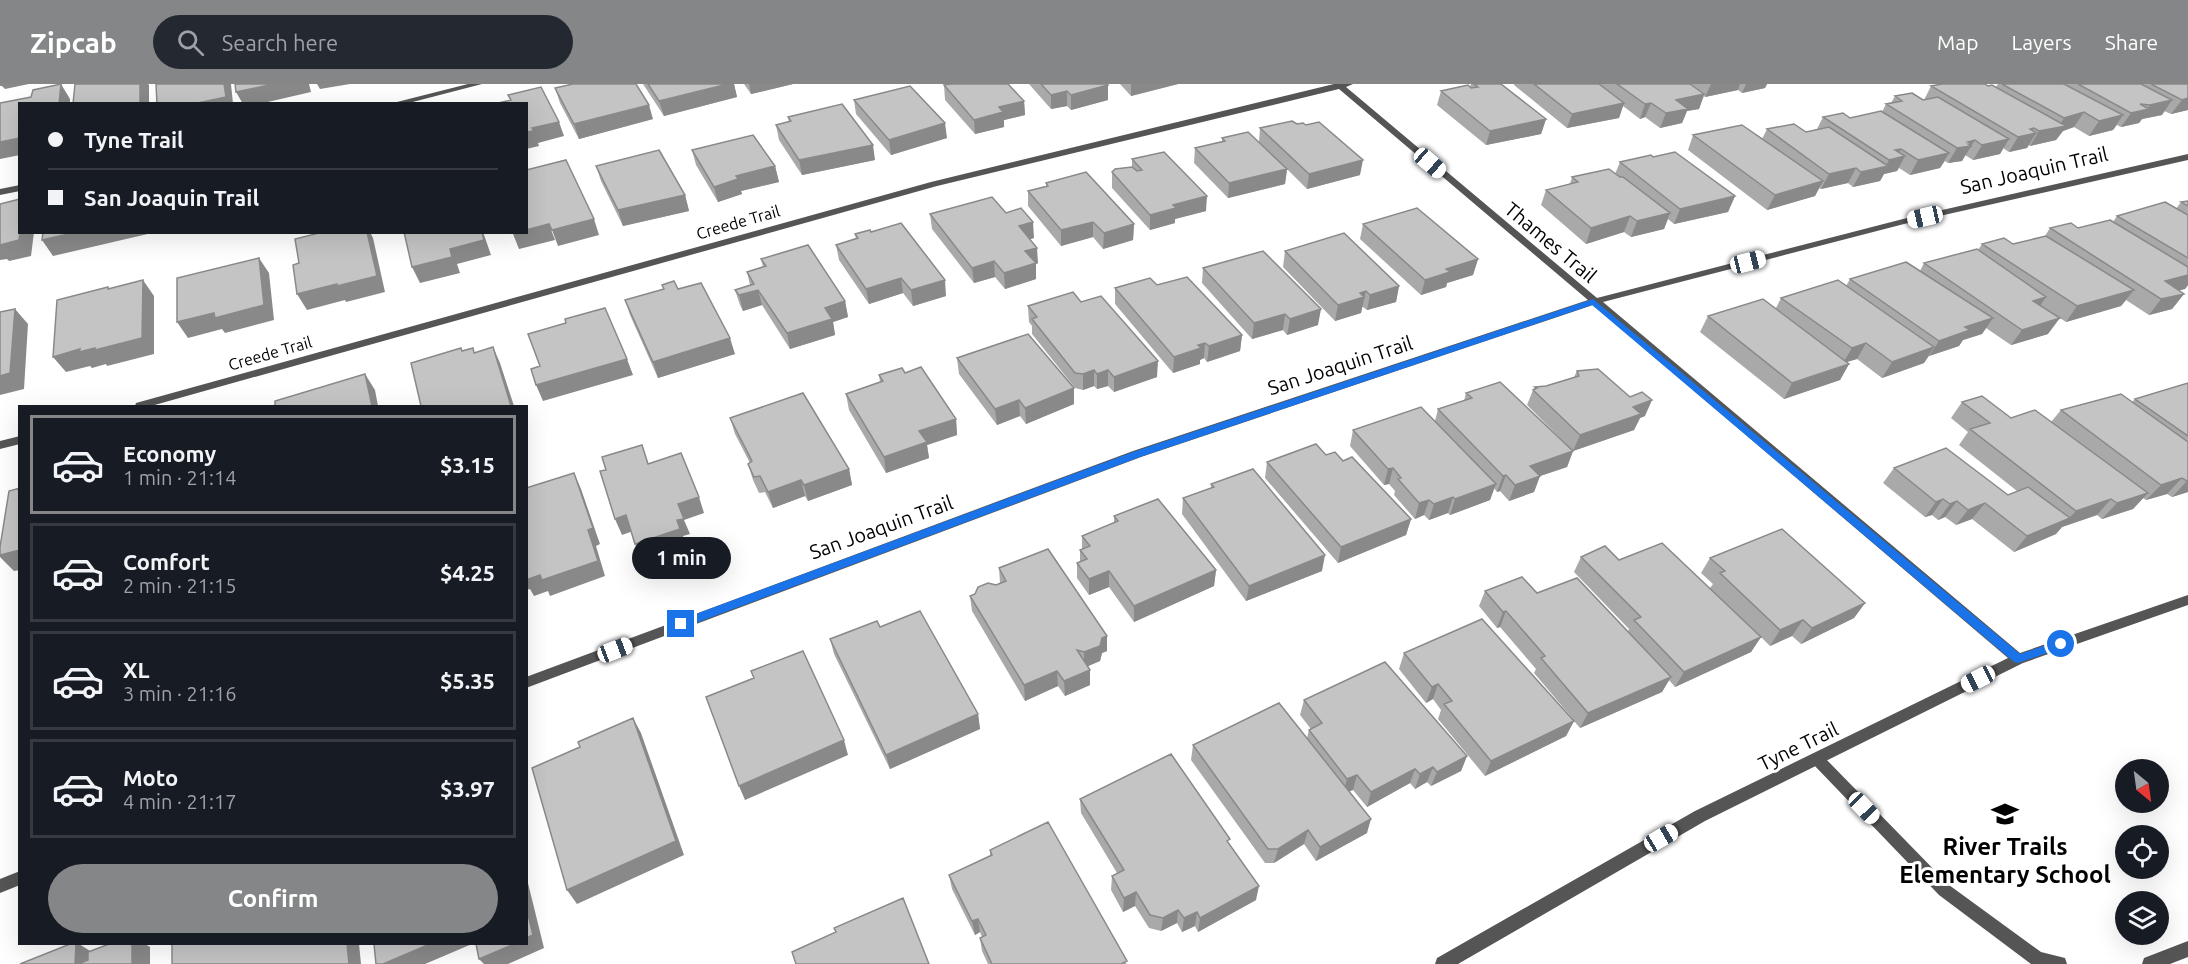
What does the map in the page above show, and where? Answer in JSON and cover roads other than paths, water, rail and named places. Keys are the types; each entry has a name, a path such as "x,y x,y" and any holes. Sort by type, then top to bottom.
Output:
{"street":[{"path":"402,102 478,84"},
{"name":"Thames Trail","path":"1342,85 1593,302 2018,659"},
{"name":"Creede Trail","path":"144,405 934,184 1342,85"},
{"name":"San Joaquin Trail","path":"528,682 1137,454 1593,302 1903,222 2188,157"},
{"path":"0,192 18,188"},
{"path":"0,445 18,440"},
{"name":"Tyne Trail","path":"1443,964 1700,816 2018,659 2188,600"},
{"path":"1817,759 1944,890 2037,959 2059,964"},
{"path":"0,886 18,879"},
{"path":"2150,964 2188,949"}],"place":[{"name":"River Trails Elementary School","path":"2005,814"}]}
